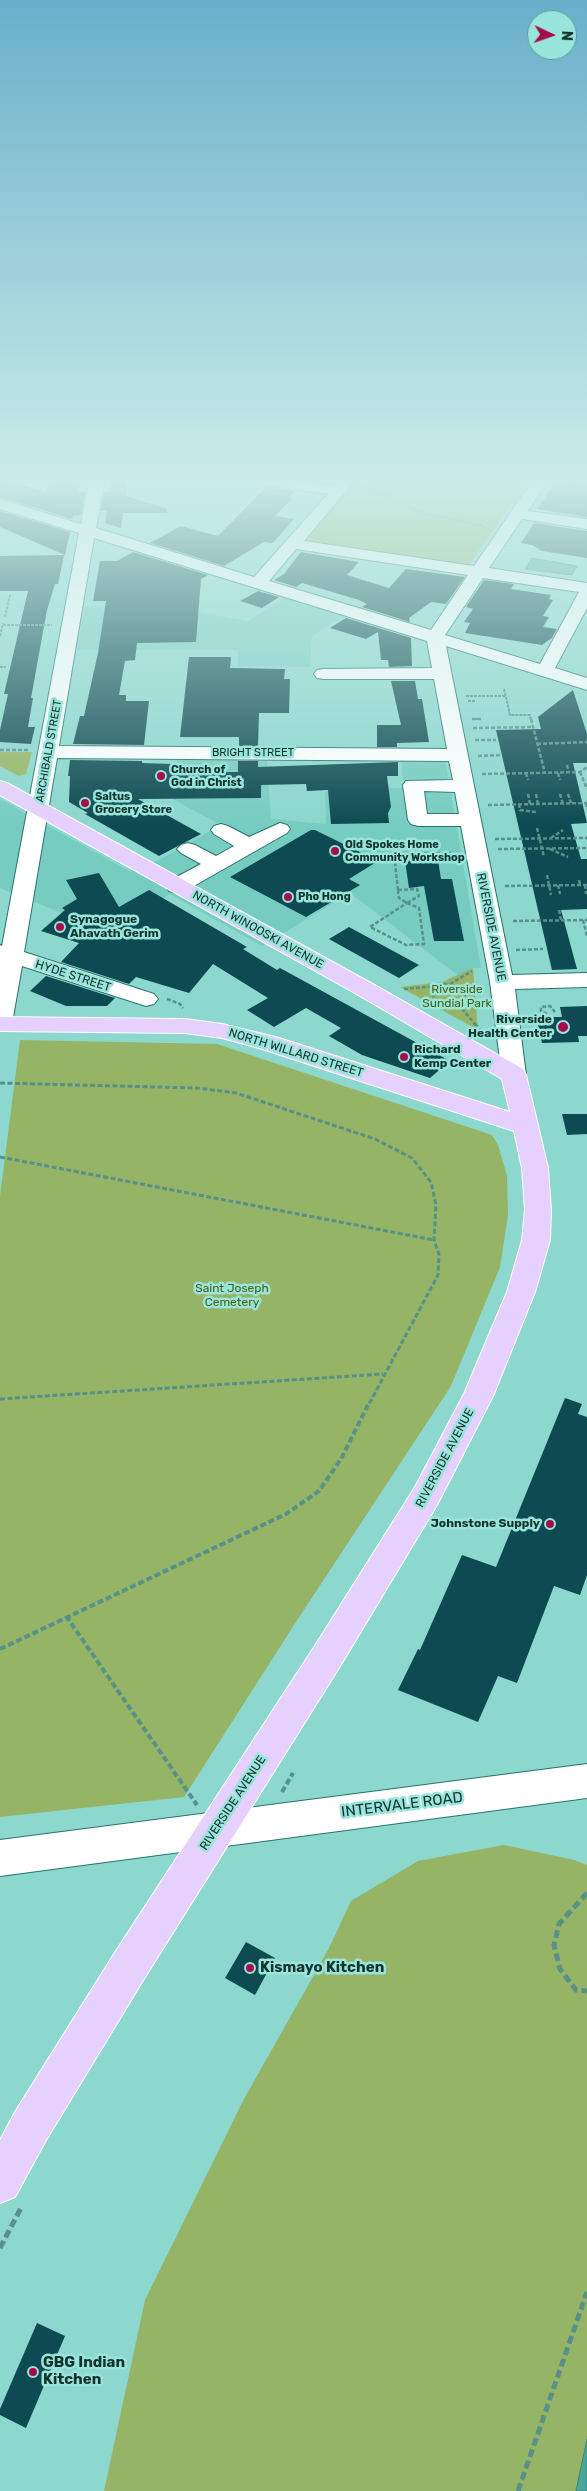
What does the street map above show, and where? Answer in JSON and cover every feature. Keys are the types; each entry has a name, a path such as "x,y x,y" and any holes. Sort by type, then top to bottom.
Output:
{"main road":[{"name":"NORTH WINOOSKI AVENUE","path":"0,786 514,1075"},
{"name":"NORTH WILLARD STREET","path":"0,1024 185,1026 222,1031 270,1042 524,1125"},
{"name":"RIVERSIDE AVENUE","path":"0,2182 207,1816 426,1496 479,1394 521,1292 536,1240 538,1190 514,1075"}],"street":[{"name":"ARCHIBALD STREET","path":"0,1024 6,954 39,808 42,751 74,594"},
{"path":"292,594 587,684"},
{"path":"435,637 464,594"},
{"path":"544,671 586,594"},
{"name":"RIVERSIDE AVENUE","path":"435,637 472,836 502,982 514,1075"},
{"path":"323,674 442,673"},
{"name":"BRIGHT STREET","path":"42,751 457,755"},
{"path":"463,786 413,786 418,820 472,836"},
{"path":"177,886 280,829"},
{"path":"221,830 249,846"},
{"path":"188,849 216,864"},
{"name":"HYDE STREET","path":"6,954 146,999"},
{"path":"502,982 587,980"},
{"name":"INTERVALE ROAD","path":"0,1858 207,1816 587,1781"}],"path":[{"path":"5,617 10,595"},
{"path":"0,636 3,624 59,625"},
{"path":"0,667 6,667"},
{"path":"504,688 510,715 530,714 545,773"},
{"path":"464,696 506,696"},
{"path":"469,720 481,719"},
{"path":"470,728 533,727"},
{"path":"537,744 587,742"},
{"path":"0,750 42,751"},
{"path":"568,765 569,772"},
{"path":"481,774 580,772 587,767"},
{"path":"580,772 587,789"},
{"path":"526,773 528,780"},
{"path":"558,773 560,780"},
{"path":"528,794 530,804"},
{"path":"536,794 538,804"},
{"path":"560,794 563,804"},
{"path":"568,794 571,804"},
{"path":"488,805 586,803 587,809"},
{"path":"519,804 520,810 536,812"},
{"path":"537,828 544,857"},
{"path":"550,838 563,830"},
{"path":"472,836 587,838"},
{"path":"472,836 542,849 587,848"},
{"path":"550,848 568,857"},
{"path":"398,890 417,889 419,896 407,903 370,927 406,945 424,944 420,908 407,903 399,898 398,890 394,854 451,853"},
{"path":"547,875 551,895"},
{"path":"579,880 580,885"},
{"path":"558,885 560,894"},
{"path":"505,886 586,885 586,894"},
{"path":"559,910 561,920"},
{"path":"490,921 585,920 587,936"},
{"path":"400,989 450,984 472,971"},
{"path":"438,986 431,992 436,1001 445,1005 458,1004 464,1000 466,994 461,987 450,984"},
{"path":"458,1004 480,1031"},
{"path":"547,1014 541,1011 541,1006 550,1006 555,1012"},
{"path":"0,1083 197,1088 236,1093 375,1139 412,1158 431,1182 436,1205 434,1240 439,1254 438,1275 384,1374 342,1459 319,1491 286,1514 66,1616 0,1649"},
{"path":"0,1157 434,1240"},
{"path":"0,1399 384,1374"},
{"path":"66,1616 207,1816"},
{"path":"587,1893 559,1924 554,1945 560,1969 576,1990 587,1991"},
{"path":"518,2491 587,2292"}],"shaded area":[{"path":"286,597 344,615 312,637 310,667 238,666 238,650 77,650 84,607 185,610 248,621"},
{"path":"177,758 267,758 271,819 326,824 325,793 329,789 404,788 401,759 445,759 481,968 473,968 459,976 350,893 262,946 170,894 109,932 0,888 0,799 129,871 159,860 221,825 174,800"}],"green space":[{"path":"0,752 32,752 26,774 19,776 0,766"},
{"name":"Riverside Sundial Park","path":"473,968 478,1030 400,987 442,982"},
{"name":"Saint Joseph Cemetery","path":"20,1040 217,1044 492,1135 498,1145 507,1176 508,1216 500,1267 451,1386 184,1797 0,1817 0,1196"},
{"path":"504,1845 574,1860 587,1865 587,2439 576,2491 104,2491 145,2300 244,2099 328,1950 351,1901 418,1861"}],"water":[{"path":"587,2439 587,2491 576,2491"}],"building":[{"path":"27,594 52,594 47,610 31,698 33,698 28,727 35,727 31,744 0,742 0,730 8,694 4,694"},
{"path":"94,594 200,594 196,642 137,643 135,660 125,661 119,695 126,695 126,701 149,701 144,745 73,744 80,716 84,716 98,653 106,601 93,601"},
{"path":"252,594 269,594 279,597 262,608 240,601"},
{"path":"340,594 453,594 446,604 431,602 409,618 410,622 362,607 367,604"},
{"path":"475,594 551,595 549,599 553,600 543,616 549,617 543,627 557,629 552,638 542,645 465,633 470,623 464,622 473,609 466,607"},
{"path":"346,618 411,638 412,666 389,667 388,660 381,660 378,632 366,639 330,628"},
{"path":"189,657 231,657 230,668 285,669 284,679 290,679 289,713 259,713 258,746 239,746 239,737 180,737"},
{"path":"391,681 415,681 418,699 422,699 429,742 397,743 397,747 377,747 377,725 401,725"},
{"path":"573,690 587,734 587,763 573,763 587,823 571,824 581,859 587,859 587,909 561,910 577,969 552,970 496,730 541,729 538,717"},
{"path":"70,760 142,761 142,763 172,764 171,772 238,772 238,761 258,761 258,767 398,762 398,776 387,776 391,807 388,813 389,823 331,824 328,790 307,791 306,784 261,785 261,798 138,799 201,834 159,856 85,814 88,813 69,802 70,776 68,776"},
{"path":"311,830 315,830 378,861 349,879 360,885 306,917 230,877"},
{"path":"438,860 441,879 452,879 464,941 434,941 424,886 409,888 405,861"},
{"path":"99,873 119,907 149,890 247,947 243,949 277,970 280,968 450,1061 430,1078 362,1055 329,1036 341,1028 306,1008 274,1027 247,1010 268,998 213,964 189,993 136,977 129,984 61,962 79,943 41,931 65,910 62,908 77,899 66,880"},
{"path":"349,927 419,965 399,978 329,939"},
{"path":"46,976 115,998 107,1006 66,1006 30,991"},
{"name":"Riverside Health Center","path":"587,1006 587,1036 578,1036 579,1042 542,1043 536,1017 562,1017 560,1007"},
{"path":"562,1114 587,1114 587,1134 567,1135"},
{"name":"Johnstone Supply","path":"565,1398 582,1404 578,1414 587,1417 587,1575 580,1595 554,1586 517,1683 498,1676 478,1722 398,1690 418,1649 420,1650 462,1555 496,1567"},
{"name":"Kismayo Kitchen","path":"246,1942 275,1958 255,1995 225,1978"},
{"name":"GBG Indian Kitchen","path":"37,2323 65,2336 26,2428 0,2415 0,2409"}],"place":[{"name":"Church of God in Christ","path":"161,776"},
{"name":"Saltus Grocery Store","path":"85,803"},
{"name":"Old Spokes Home Community Workshop","path":"335,851"},
{"name":"Pho Hong","path":"288,897"},
{"name":"Synagogue Ahavath Gerim","path":"60,927"},
{"name":"Riverside Health Center","path":"563,1027"},
{"name":"Richard Kemp Center","path":"404,1057"},
{"name":"Johnstone Supply","path":"550,1524"},
{"name":"Kismayo Kitchen","path":"250,1968"},
{"name":"GBG Indian Kitchen","path":"33,2372"}]}
